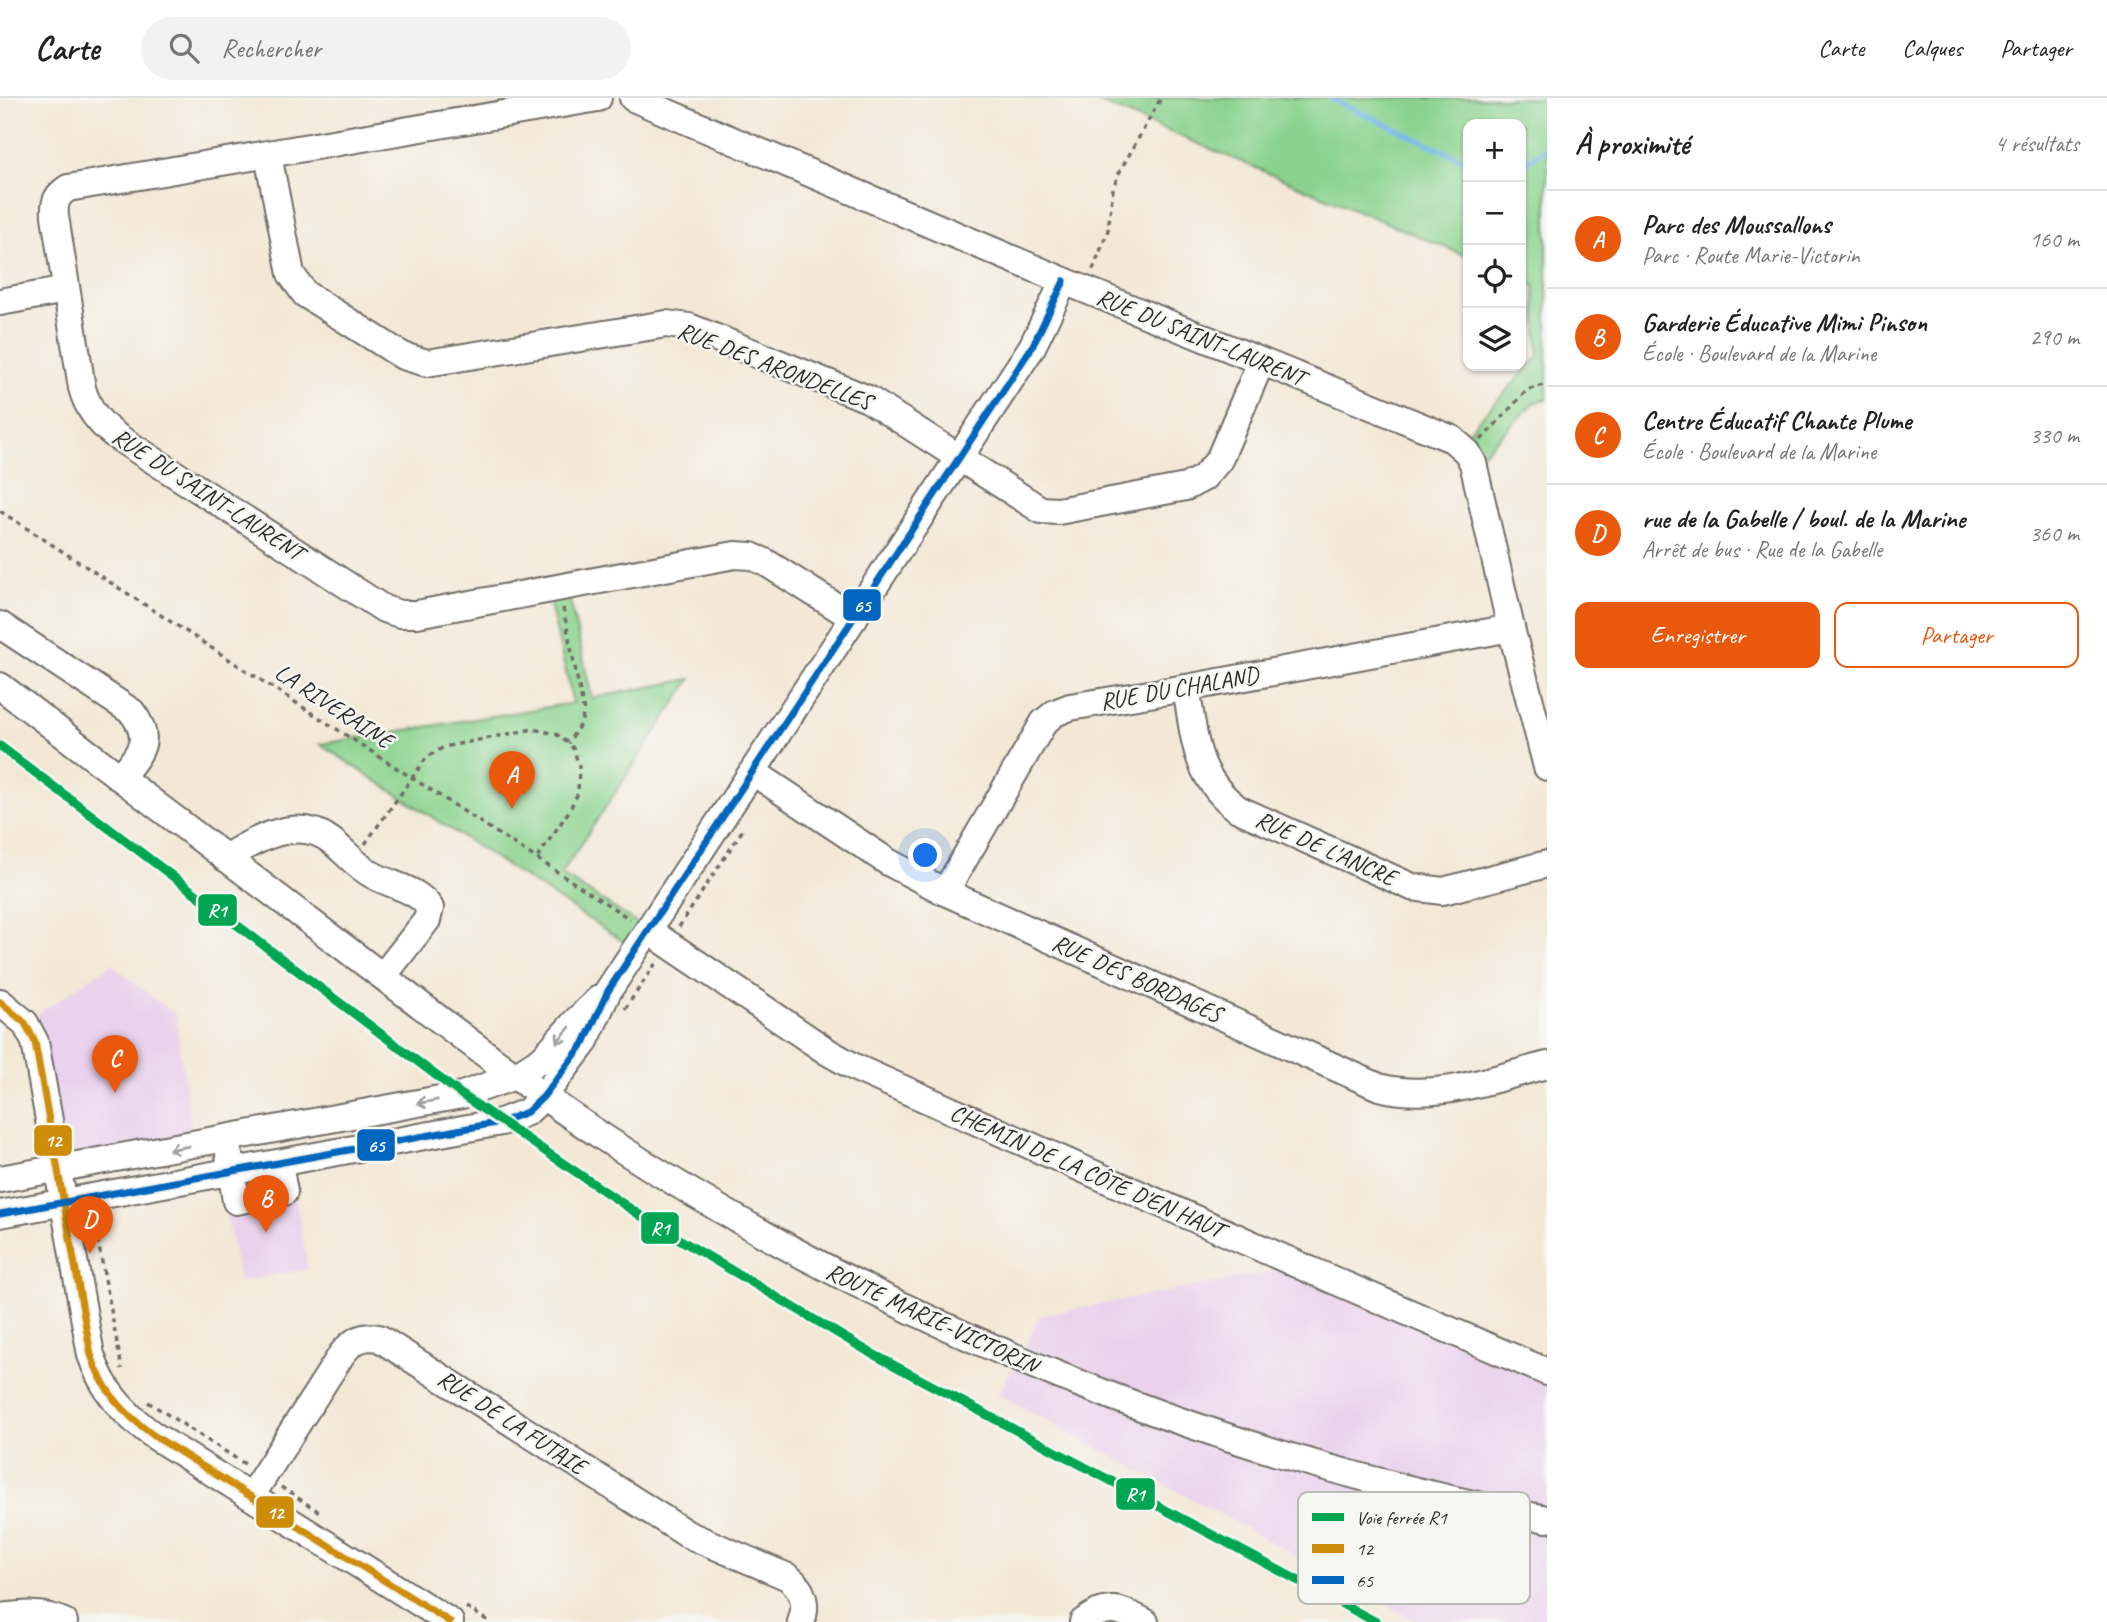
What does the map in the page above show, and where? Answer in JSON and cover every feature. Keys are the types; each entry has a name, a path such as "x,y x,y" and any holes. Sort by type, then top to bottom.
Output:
{"street":[{"name":"RUE DU SAINT-LAURENT","path":"598,98 68,188 58,195 54,205 85,400 96,419 119,438 384,609 400,614 417,614 559,589 735,555 751,556 765,562 854,618"},
{"name":"RUE DU SAINT-LAURENT","path":"633,98 1063,281 1452,439 1467,452"},
{"name":"RUE DES ARONDELLES","path":"268,155 292,274 305,293 403,356 427,363 666,324 689,327 868,399 1034,507 1050,511 1186,487 1203,478 1219,460 1261,362"},
{"path":"0,1179 462,1095 515,1076 543,1058 658,938 753,772 1032,347 1063,281"},
{"path":"0,302 66,290"},
{"path":"1467,452 1473,463 1511,628 1547,767"},
{"path":"0,625 132,712 141,723 144,734 142,750 120,778"},
{"name":"RUE DU CHALAND","path":"945,892 1044,722 1055,713 1070,707 1511,628"},
{"name":"ROUTE MARIE-VICTORIN","path":"0,686 543,1097 670,1179 803,1256 932,1322 1028,1365 1182,1422 1293,1458 1425,1492"},
{"name":"RUE DE L'ANCRE","path":"1186,688 1200,760 1222,797 1238,809 1412,887 1427,890 1443,891 1547,864"},
{"name":"RUE DES BORDAGES","path":"753,772 888,862 945,892 1379,1087 1418,1093 1443,1091 1547,1065"},
{"path":"225,858 254,841 293,829 310,829 327,838 373,876 424,899 430,908 427,920 383,976"},
{"name":"CHEMIN DE LA CÔTE D'EN HAUT","path":"658,938 856,1068 1547,1372"},
{"path":"0,1214 501,1122 527,1112 543,1097 584,1043 608,990"},
{"path":"0,1002 25,1023 35,1042 91,1355 111,1397 120,1409 153,1435 257,1486 453,1611"},
{"path":"226,1140 232,1173"},
{"name":"RUE DE LA FUTAIE","path":"257,1486 348,1347 363,1338 379,1338 687,1534 788,1577 803,1596 804,1612 801,1622"},
{"path":"1083,1622 1093,1614 1109,1609 1124,1611 1144,1622"},
{"path":"0,1617 30,1613 54,1617 64,1622"}],"path":[{"path":"1063,281 1090,275 1105,241 1113,189 1119,173 1161,98"},
{"path":"1467,452 1484,438 1527,390 1547,384"},
{"name":"LA RIVERAINE","path":"0,511 658,938"},
{"path":"559,589 584,712 581,723 568,743"},
{"path":"354,860 427,757 444,747 533,729 556,734 568,743 573,748 579,766 578,793 537,858"},
{"path":"658,938 745,826"},
{"path":"94,1220 125,1378"},
{"path":"144,1399 257,1486 331,1520"},
{"path":"453,1611 490,1622"}],"shaded area":[{"path":"111,964 175,1015 194,1146 58,1170 25,1023"},
{"path":"293,1183 308,1269 239,1281 224,1197"},
{"path":"1292,1268 1547,1381 1547,1622 1419,1622 1386,1604 1530,1604 1530,1492 1298,1492 1298,1556 998,1394 1039,1316"}],"green space":[{"path":"1089,98 1547,98 1547,400 1535,402 1483,453 1465,435 1539,356 1534,285 1526,281 1526,119 1463,119 1463,255"},
{"path":"567,587 592,698 691,679 561,874 649,931 636,950 320,744 573,703 547,591"}],"waterway":[{"path":"1329,98 1463,160"},
{"path":"1526,163 1547,148"}],"rail line":[{"name":"R1","path":"0,746 462,1095 647,1220 869,1352 1298,1580"},
{"name":"R1","path":"1342,1604 1376,1622"}],"transit line":[{"name":"65","path":"0,1214 501,1122 527,1112 543,1097 584,1043 608,991 1032,347 1064,281"},
{"name":"12","path":"0,1002 25,1023 35,1042 91,1355 115,1400 153,1435 450,1622"}],"place":[{"name":"Parc des Moussallons","path":"512,809"},
{"name":"Centre Éducatif Chante Plume","path":"115,1093"},
{"name":"Garderie Éducative Mimi Pinson","path":"266,1233"},
{"name":"rue de la Gabelle / boul. de la Marine","path":"90,1254"}]}
